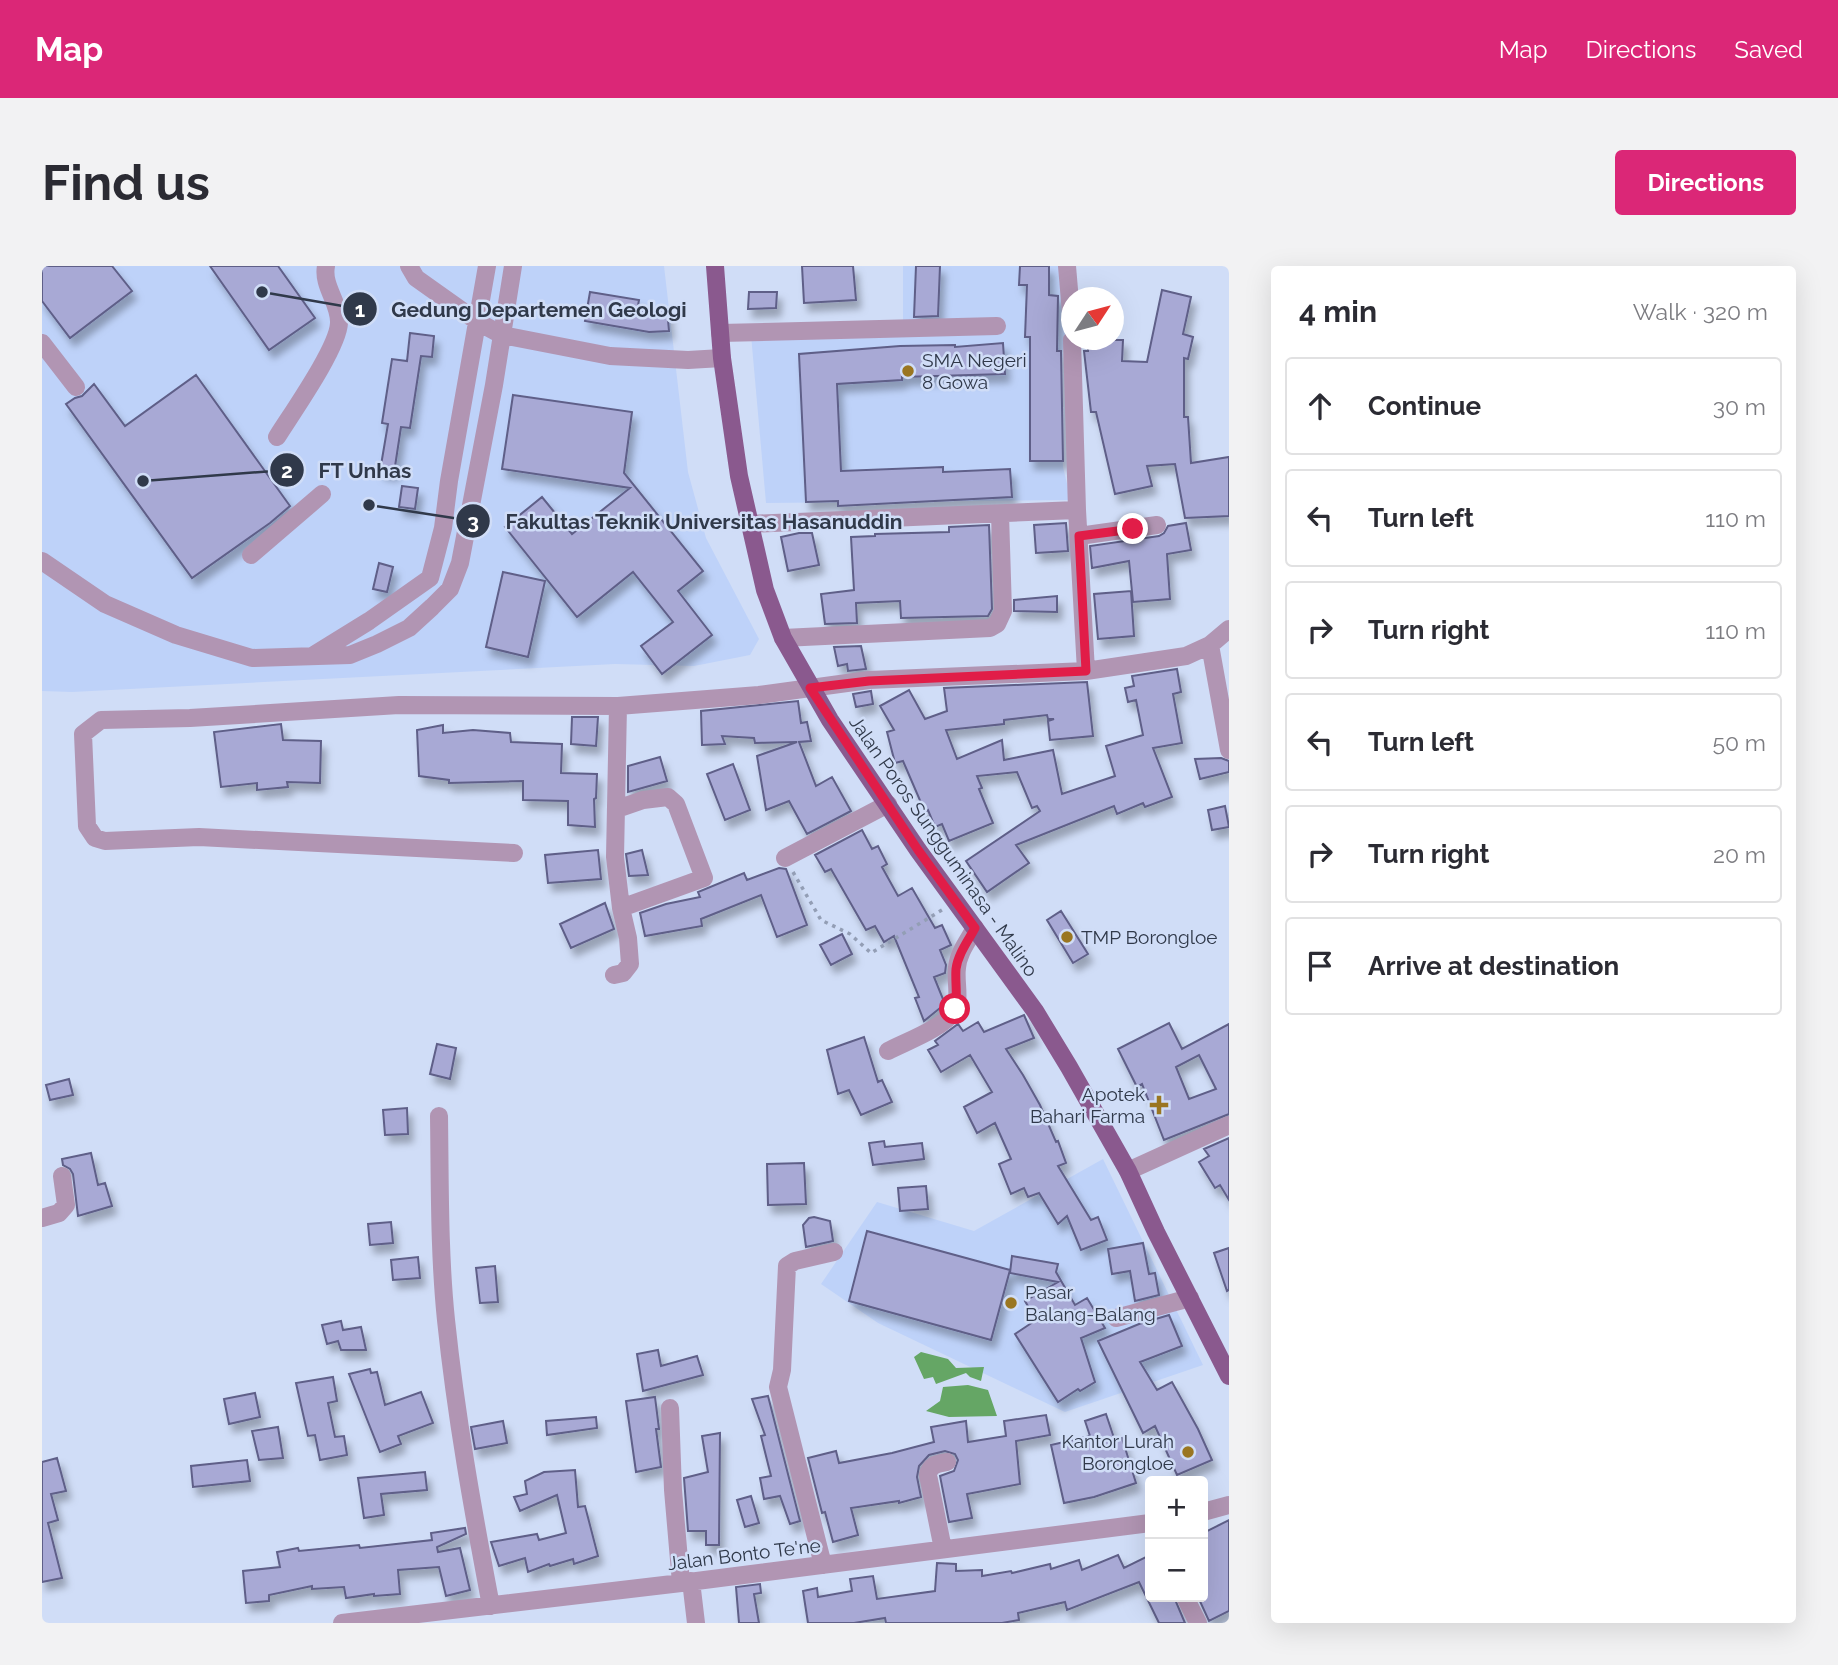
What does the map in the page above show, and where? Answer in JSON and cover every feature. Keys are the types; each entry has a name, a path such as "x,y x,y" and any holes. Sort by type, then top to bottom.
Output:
{"main road":[{"name":"Jalan Poros Sungguminasa - Malino","path":"715,266 722,358 739,475 765,590 783,638 810,688 888,804 1035,1012 1128,1171 1229,1376"}],"street":[{"path":"277,437 336,342 340,320 327,285 326,266"},
{"path":"409,266 416,278 478,322 502,335 610,356 688,360 722,358"},
{"path":"314,655 430,578 443,528 487,266"},
{"path":"42,561 105,604 176,635 252,658 350,656 409,628 450,589 460,563 513,266"},
{"path":"1067,266 1069,287"},
{"path":"720,333 997,326"},
{"path":"42,343 76,387"},
{"path":"1072,350 1077,510 1086,671"},
{"path":"251,555 322,495"},
{"path":"749,524 1077,510"},
{"path":"783,638 990,628 997,624 1003,611 1000,514"},
{"path":"1079,536 1157,525"},
{"path":"514,853 199,837 105,841 95,838 87,826 83,734 102,720 190,718 399,705 618,706 759,695 869,681 1086,671 1174,659 1210,645 1229,629"},
{"path":"1210,645 1229,750"},
{"path":"614,975 623,973 630,964 615,858 618,706"},
{"path":"617,808 643,800 668,797 676,804 704,878 621,908"},
{"path":"785,858 888,804"},
{"path":"888,1051 942,1023 955,1009 956,968 975,928"},
{"path":"439,1116 446,1318 461,1447 491,1606"},
{"path":"1128,1171 1229,1125"},
{"path":"42,1219 59,1213 66,1205 62,1176"},
{"path":"823,1565 778,1387 782,1370 787,1266 795,1261 834,1252"},
{"path":"1116,1318 1190,1298"},
{"path":"670,1408 673,1490 686,1582 696,1623"},
{"path":"943,1549 928,1475 933,1466 947,1462"},
{"path":"1208,1511 1229,1505"},
{"name":"Jalan Bonto Te'ne","path":"342,1623 390,1620 1145,1524"},
{"path":"1188,1602 1198,1623"}],"path":[{"path":"785,858 821,920 850,934 871,953 955,902"}],"shaded area":[{"path":"42,266 664,266 688,472 706,538 759,639 750,655 694,666 615,664 72,692 42,691"},
{"name":"SMA Negeri 8 Gowa","path":"903,266 1065,266 1067,287 1061,287 1063,350 1060,393 1063,467 1071,500 766,503 751,335 903,320"},
{"name":"Pasar Balang-Balang","path":"1103,1159 1203,1365 1065,1412 878,1323 821,1284 877,1202 974,1231"},
{"path":"921,1352 948,1359 956,1368 984,1367 981,1381 966,1373 936,1384 933,1377 924,1379 914,1357"},
{"path":"968,1385 988,1390 997,1416 949,1417 926,1411 940,1401 943,1387"}],"building":[{"path":"42,266 112,266 132,291 70,338 42,301"},
{"path":"210,266 278,266 315,318 269,350"},
{"path":"802,266 853,266 856,300 804,303"},
{"path":"916,266 940,266 938,316 914,317"},
{"path":"1020,266 1049,266 1049,295 1058,296 1057,351 1061,351 1063,461 1030,461 1030,337 1025,337 1027,285 1019,285"},
{"path":"1162,290 1191,297 1183,334 1193,337 1188,359 1184,358 1184,417 1188,417 1191,463 1229,457 1229,516 1185,518 1175,464 1147,466 1152,486 1115,494 1096,412 1091,412 1084,351 1123,350 1122,361 1147,362"},
{"path":"590,292 639,300 637,311 667,309 669,331 649,332 585,321"},
{"path":"749,292 777,292 776,308 748,309"},
{"path":"410,333 434,336 432,357 421,356 410,428 401,427 394,473 380,471 388,424 382,423 392,359 407,361"},
{"path":"1003,343 1005,374 902,377 902,380 837,384 841,471 943,467 943,472 1010,469 1012,497 838,506 838,501 806,502 799,354 900,346 955,347"},
{"path":"196,375 290,506 192,578 66,404 82,396 94,384 125,426"},
{"path":"513,395 632,412 624,473 703,571 678,591 712,635 662,674 641,646 673,622 633,572 577,617 505,527 542,497 572,534 630,488 502,469"},
{"path":"402,486 418,488 415,509 399,507"},
{"path":"1066,523 1068,551 1036,553 1034,525"},
{"path":"1186,523 1191,550 1167,554 1170,599 1133,602 1129,561 1092,568 1090,546 1159,536 1168,526"},
{"path":"989,525 992,609 988,616 901,618 900,601 856,603 857,623 825,624 821,594 854,590 851,537 949,532 949,527"},
{"path":"812,533 819,565 788,571 781,537"},
{"path":"379,563 393,567 387,592 373,589"},
{"path":"503,572 545,581 528,657 486,647"},
{"path":"1131,591 1134,636 1098,639 1094,594"},
{"path":"1057,596 1057,612 1014,611 1014,600"},
{"path":"861,646 866,669 848,671 847,664 838,666 834,647"},
{"path":"1177,669 1181,692 1173,694 1182,743 1153,748 1172,797 1145,807 1143,803 1117,814 1114,806 1016,845 1029,863 987,892 966,861 1040,811 1037,806 1032,808 1017,772 977,776 982,788 979,789 993,823 949,841 942,824 935,827 928,810 925,812 903,761 895,763 887,732 894,730 880,706 909,690 925,719 947,711 944,688 1087,682 1093,736 1050,740 1048,721 1054,719 1048,719 1047,715 1004,720 1004,724 946,730 957,759 1002,740 1004,760 1053,750 1062,794 1115,776 1106,746 1143,735 1136,700 1128,702 1125,688 1134,686 1132,676"},
{"path":"871,691 873,704 856,707 853,694"},
{"path":"798,701 801,723 807,722 811,741 799,742 816,786 832,777 851,811 807,834 789,801 766,810 757,756 797,742 755,743 754,738 722,736 725,744 702,745 701,711"},
{"path":"572,717 598,717 596,746 571,744"},
{"path":"281,724 283,740 321,741 320,783 287,782 288,787 257,790 257,783 221,787 214,732"},
{"path":"443,725 443,733 473,730 510,733 511,742 562,744 561,773 597,774 595,827 568,825 568,801 523,800 523,781 449,783 449,780 419,776 417,730"},
{"path":"660,757 667,781 628,792 628,766"},
{"path":"1221,758 1229,761 1229,772 1200,779 1195,759"},
{"path":"733,764 750,810 725,820 707,774"},
{"path":"1225,806 1229,827 1212,830 1208,810"},
{"path":"862,830 872,849 878,846 887,864 882,867 898,896 912,888 935,928 942,925 951,945 940,950 946,965 945,973 934,977 945,1004 924,1021 915,998 919,997 894,936 884,942 875,926 866,930 831,869 825,872 815,855"},
{"path":"598,850 601,879 548,883 545,855"},
{"path":"642,850 648,875 629,876 626,854"},
{"path":"779,868 786,869 807,925 777,937 761,895 701,919 702,926 645,936 640,913 700,897 698,892 744,873 747,880"},
{"path":"605,903 614,929 571,948 560,924"},
{"name":"TMP Borongloe","path":"1061,911 1088,954 1073,963 1047,920"},
{"path":"842,934 852,954 831,965 820,945"},
{"path":"1024,1015 1034,1038 1006,1049 1040,1105 1056,1142 1058,1141 1066,1163 1058,1166 1091,1220 1098,1217 1107,1240 1081,1250 1067,1216 1058,1224 1039,1193 1028,1197 1024,1188 1011,1194 999,1164 1011,1159 995,1123 977,1133 964,1107 992,1092 970,1055 941,1072 928,1050 938,1045 935,1041 958,1024 963,1031 978,1022 984,1032"},
{"path":"1169,1023 1182,1049 1229,1024 1229,1114 1164,1140 1142,1084 1137,1087 1118,1049","holes":["1199,1055 1216,1089 1189,1099 1176,1067"]},
{"path":"864,1037 878,1082 882,1080 892,1102 861,1115 849,1090 838,1094 827,1050"},
{"path":"437,1044 456,1048 450,1079 430,1074"},
{"path":"69,1079 73,1095 50,1100 46,1085"},
{"path":"407,1108 408,1134 385,1135 383,1110"},
{"path":"1229,1138 1229,1200 1220,1185 1215,1188 1199,1162 1209,1156 1204,1149"},
{"path":"884,1141 885,1147 922,1143 924,1159 873,1165 869,1143"},
{"path":"91,1153 98,1185 105,1183 112,1206 78,1216 73,1174 63,1165 62,1159"},
{"path":"804,1163 806,1204 768,1205 767,1164"},
{"path":"926,1186 928,1209 900,1211 898,1188"},
{"path":"809,1218 830,1221 833,1241 806,1247 803,1225"},
{"path":"391,1222 393,1243 370,1245 368,1224"},
{"path":"867,1231 1010,1270 991,1340 849,1301"},
{"path":"1143,1243 1149,1274 1155,1273 1159,1295 1135,1301 1130,1271 1112,1274 1108,1249"},
{"path":"1229,1248 1229,1290 1227,1291 1214,1253"},
{"path":"1012,1256 1058,1264 1056,1272 1075,1305 1087,1298 1105,1328 1081,1338 1095,1382 1058,1402 1015,1334 1036,1320 1025,1301 1058,1282 1010,1273"},
{"path":"418,1257 420,1278 393,1280 391,1260"},
{"path":"495,1266 498,1302 480,1303 476,1268"},
{"path":"1169,1315 1182,1346 1140,1362 1157,1390 1172,1382 1212,1460 1177,1475 1155,1426 1143,1433 1098,1341"},
{"path":"341,1321 343,1330 361,1327 366,1350 341,1350 338,1341 327,1344 322,1325"},
{"path":"658,1350 661,1366 697,1356 703,1375 643,1391 637,1354"},
{"path":"370,1369 371,1373 377,1372 385,1405 421,1392 433,1423 398,1436 401,1444 380,1452 349,1374"},
{"path":"333,1377 337,1401 328,1403 335,1437 344,1436 347,1455 320,1460 315,1435 308,1436 296,1383"},
{"path":"255,1393 260,1417 229,1424 224,1399"},
{"path":"768,1396 800,1521 790,1524 780,1496 764,1499 760,1478 771,1476 761,1436 765,1435 752,1399"},
{"path":"655,1397 661,1467 636,1472 626,1401"},
{"path":"1106,1414 1115,1441 1122,1438 1136,1483 1094,1497 1064,1503 1051,1445 1090,1436 1085,1421"},
{"path":"1046,1415 1050,1435 1016,1441 1020,1484 967,1494 972,1518 949,1522 940,1476 954,1471 958,1460 955,1454 945,1451 929,1455 919,1466 917,1477 921,1497 899,1503 851,1508 858,1535 833,1542 825,1512 822,1513 808,1458 836,1451 839,1463 892,1453 934,1442 931,1427 966,1421 968,1442 1006,1436 1004,1421"},
{"path":"596,1417 597,1428 547,1435 546,1421"},
{"path":"503,1421 507,1443 475,1449 471,1427"},
{"path":"278,1427 283,1458 259,1460 252,1431"},
{"path":"720,1433 719,1545 706,1545 706,1531 688,1531 684,1478 708,1472 702,1436"},
{"path":"57,1458 66,1491 51,1494 58,1520 48,1523 62,1578 42,1582 42,1462"},
{"path":"247,1460 250,1481 193,1487 191,1466"},
{"path":"575,1470 578,1507 585,1506 598,1556 574,1564 573,1559 550,1566 549,1564 528,1572 525,1558 499,1566 491,1542 537,1534 539,1540 566,1533 557,1495 520,1511 514,1497 527,1494 525,1481 544,1472"},
{"path":"425,1472 427,1490 381,1494 384,1515 364,1518 358,1478"},
{"path":"751,1496 759,1523 745,1527 737,1500"},
{"path":"1229,1520 1229,1611 1209,1621 1200,1602 1208,1602 1208,1530"},
{"path":"465,1528 466,1534 437,1547 438,1552 460,1548 470,1590 446,1596 439,1567 398,1570 400,1594 346,1598 344,1587 312,1589 312,1586 269,1595 269,1601 246,1603 243,1571 280,1567 277,1552 298,1548 299,1551 359,1545 360,1548 432,1540 431,1533"},
{"path":"1118,1555 1124,1568 1145,1558 1145,1594 1139,1582 1067,1610 1065,1602 1018,1613 1019,1620 1002,1623 886,1623 885,1618 854,1623 808,1623 803,1591 817,1588 818,1597 852,1591 850,1579 873,1576 877,1599 935,1591 937,1563 956,1564 956,1571 982,1570 982,1576 1012,1573 1050,1564 1051,1569 1079,1560 1082,1570"},
{"path":"760,1584 761,1593 754,1594 759,1623 739,1623 736,1587"},
{"path":"1149,1602 1176,1602 1185,1623 1159,1623"}],"place":[{"name":"Gedung Departemen Geologi","path":"262,292"},
{"name":"SMA Negeri 8 Gowa","path":"908,371"},
{"name":"FT Unhas","path":"143,481"},
{"name":"Fakultas Teknik Universitas Hasanuddin","path":"369,505"},
{"name":"TMP Borongloe","path":"1067,937"},
{"name":"Apotek Bahari Farma","path":"1159,1105"},
{"name":"Pasar Balang-Balang","path":"1011,1303"},
{"name":"Kantor Lurah Borongloe","path":"1188,1452"}],"route":[{"path":"955,1009 956,968 975,928 918,850 810,688 869,681 1086,671 1079,536 1133,529"}]}
